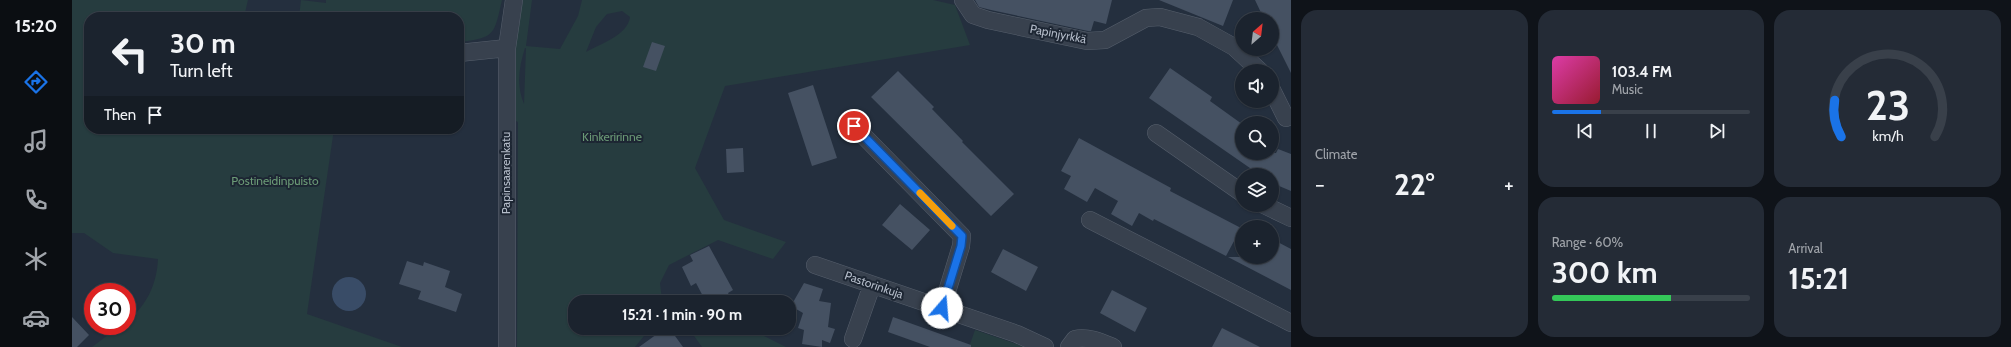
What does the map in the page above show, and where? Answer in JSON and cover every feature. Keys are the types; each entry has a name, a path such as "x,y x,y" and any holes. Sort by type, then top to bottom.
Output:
{"street":[{"name":"Papinsaarenkatu","path":"507,347 506,48 514,0"},
{"name":"Papinjyrkkä","path":"963,0 973,14 988,20 1087,41 1105,40 1146,18 1160,17 1198,27 1234,47 1252,64"},
{"path":"464,52 506,48"},
{"path":"1279,104 1286,118"},
{"path":"854,126 962,236 961,246 942,308"},
{"path":"1156,133 1235,188"},
{"path":"1279,212 1291,218"},
{"path":"1090,220 1291,323"},
{"name":"Pastorinkuja","path":"815,265 1016,334 1045,347"},
{"path":"853,339 872,285"},
{"path":"1069,347 1075,339 1090,338 1113,347"}],"green space":[{"name":"Postineidinpuisto","path":"72,0 248,0 245,12 84,12 84,134 333,134 307,314 402,347 92,347 108,335 136,335 136,313 150,293 156,277 158,259 113,253 84,233 72,233"},
{"path":"301,0 326,3 326,0 502,0 495,27 491,32 487,36 480,39 464,41 464,12 300,12"},
{"name":"Kinkeririnne","path":"523,0 532,0 526,46 560,49 578,16 582,0 933,0 955,5 970,45 725,86 695,168 724,220 786,242 773,259 718,240 669,265 660,283 661,295 568,295 568,335 645,335 635,347 517,347 518,122 514,120 515,48","holes":["622,11 630,17 628,23 619,34 586,52 596,27 607,14","526,48 524,104 520,90 519,76 521,62"]},
{"path":"975,330 1025,347 969,347"},
{"path":"693,335 762,335 786,347 702,347"}],"water":[{"path":"346,277 352,277 361,282 365,288 365,300 361,306 352,311 346,311 337,306 332,297 332,291 337,282"}],"building":[{"path":"975,0 1112,0 1106,24 1094,21 1091,31 1088,31 979,7"},
{"path":"1159,0 1233,0 1223,26"},
{"path":"1255,0 1291,0 1291,73 1279,49 1279,12 1261,12"},
{"path":"652,42 665,46 656,71 643,67"},
{"path":"1170,68 1212,97 1210,101 1235,119 1235,158 1149,98"},
{"path":"898,71 934,107 932,109 963,141 962,142 1014,194 991,216 871,97"},
{"path":"813,85 837,158 812,166 788,93"},
{"path":"1079,138 1171,188 1170,191 1235,225 1235,239 1226,256 1154,219 1153,221 1139,213 1132,226 1111,214 1118,201 1095,188 1087,202 1064,189 1071,176 1061,171"},
{"path":"743,148 744,172 727,173 726,149"},
{"path":"1279,149 1291,154 1291,191 1279,186 1279,168 1250,168 1238,160 1279,160"},
{"path":"900,204 930,230 912,250 882,225"},
{"path":"1279,243 1291,249 1291,290 1241,264 1279,264"},
{"path":"709,246 733,290 728,293 729,295 702,295 696,283 691,286 682,267 693,261 690,255"},
{"path":"1003,249 1038,267 1026,291 991,272"},
{"path":"1228,257 1235,257 1235,261"},
{"path":"407,261 423,266 424,262 450,271 445,287 462,294 456,312 418,299 421,291 399,284"},
{"path":"804,283 823,289 819,301 831,303 828,327 835,329 830,343 822,340 822,347 802,344 804,330 798,328 803,313 796,309 796,297"},
{"path":"1112,290 1147,308 1135,332 1100,313"},
{"path":"72,317 84,330 84,335 89,335 77,347 72,347"},
{"path":"893,317 971,345 971,347 930,347 888,332"},
{"path":"1222,328 1260,347 1212,347"},
{"path":"656,335 674,335 683,347 639,347"}],"slow traffic":[{"path":"920,193 952,226"}],"route":[{"path":"854,126 962,236 961,246 942,308"}]}
